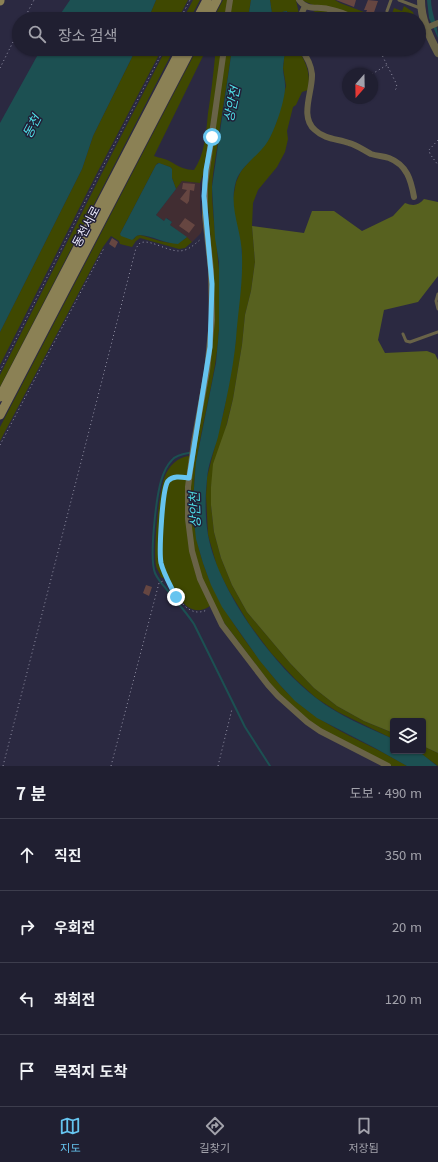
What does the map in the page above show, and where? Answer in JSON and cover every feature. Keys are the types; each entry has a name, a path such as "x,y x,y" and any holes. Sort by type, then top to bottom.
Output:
{"main road":[{"path":"201,12 207,0"},
{"path":"211,12 217,0"},
{"name":"동천서로","path":"0,397 177,56"},
{"name":"동천서로","path":"0,414 187,56"}],"street":[{"path":"228,12 230,0"},
{"path":"299,0 301,4 305,6 338,12"},
{"path":"302,12 305,6"},
{"path":"426,27 438,23"},
{"path":"426,29 438,53"},
{"path":"223,56 205,184 204,205 211,270 212,299 210,347 189,478 188,519 192,551 200,579 222,625 268,684 289,707 320,731 388,766"},
{"path":"305,56 310,64 312,74 308,110 309,122 311,126 322,135 350,143 371,154 388,158 400,164 408,173 414,197"}],"lane":[{"path":"387,10 391,0"},
{"path":"399,0 421,4"},
{"path":"438,294 436,301 438,309"},
{"path":"403,334 405,339 410,342 438,332"}],"path":[{"path":"28,12 34,0"},
{"path":"184,12 190,0"},
{"path":"0,68 12,44"},
{"path":"0,370 102,167 160,56"},
{"path":"383,56 396,85 394,92"},
{"path":"378,71 388,65"},
{"path":"438,140 429,150 430,154 438,165"},
{"path":"3,766 136,248 140,243 145,242 169,249 183,251 190,248 207,233"},
{"path":"0,445 104,248"},
{"path":"189,478 179,477 170,479 165,488 160,554 161,563 176,597 187,608 200,612 213,607"},
{"path":"111,766 159,583 167,579"},
{"path":"218,766 232,709"}],"shaded area":[{"path":"182,181 200,183 200,208 203,227 201,233 192,242 170,225 172,222 167,218 164,221 156,215"}],"green space":[{"path":"156,0 188,0 182,12 151,12"},
{"path":"193,0 200,0 194,12 187,12"},
{"path":"223,0 228,0 227,12 217,12"},
{"path":"232,0 251,0 249,12 229,12"},
{"path":"270,0 296,0 299,12 272,12"},
{"path":"301,0 335,0 364,12 339,12"},
{"path":"404,6 413,12 393,12 394,8 402,11"},
{"path":"323,9 332,12 313,12"},
{"path":"133,56 158,56 97,173 0,365 0,332 82,169 93,136"},
{"path":"162,56 170,56 0,387 0,375"},
{"path":"193,56 203,56 154,156 168,160 185,169 194,170 198,164 206,136 215,56 221,56 203,175 200,183 182,181 176,189 172,178 172,169 158,163 120,234 134,239 136,236 140,235 158,241 171,243 182,241 187,237 192,242 185,248 179,249 140,238 132,247 120,244 119,241 111,236 103,247 0,441 0,427"},
{"path":"224,56 231,56 212,187 213,215 220,277 219,330 214,370 199,448 194,488 196,536 201,557 209,578 229,617 263,665 284,689 299,704 328,724 407,766 392,766 319,728 279,695 225,624 207,592 198,565 191,536 189,484 207,384 213,270 207,192"},
{"path":"284,56 302,56 307,68 309,78 308,90 302,92 296,105 293,107 287,131 288,139 285,152 277,167 258,190 253,203 252,226 255,262 251,291 245,315 242,345 233,399 211,487 214,532 221,558 232,585 247,612 290,663 314,688 337,706 364,721 390,732 390,738 338,712 316,698 295,679 271,653 249,624 229,591 218,570 208,535 206,496 207,477 224,410 235,347 242,252 234,216 233,198 236,182 241,171 269,139 276,123 286,86 283,68"},
{"path":"424,199 438,202 438,276 418,302 384,310 378,340 385,353 427,351 435,354 438,360 438,753 426,747 426,718 390,718 390,732 364,721 337,706 314,688 290,663 247,612 232,585 221,558 214,532 211,505 213,464 227,424 233,399 242,345 245,315 251,291 255,262 252,226 304,233 312,211 334,211 362,231 393,216 405,203 415,205"},
{"path":"188,456 190,457 186,521 210,606 202,610 189,608 184,603 168,577 161,577 156,566 155,558 159,506 165,476 171,466 180,459"},
{"path":"426,747 438,753 438,766 421,754 426,754"}],"water":[{"path":"70,0 156,0 151,12 62,12"},
{"path":"251,0 270,0 272,12 249,12"},
{"path":"427,0 431,0 438,38 429,18"},
{"name":"동천","path":"37,56 133,56 93,136 82,169 0,332 0,123"},
{"name":"상안천","path":"231,56 284,56 283,69 285,91 280,114 268,141 239,175 234,191 234,210 240,237 242,256 242,277 235,351 231,376 207,479 206,521 208,535 223,579 235,602 265,646 282,666 316,698 334,710 353,721 390,738 390,754 422,754 437,766 407,766 317,718 295,701 260,661 222,607 211,585 196,539 193,510 196,462 216,363 219,330 219,262 215,238 212,187"},
{"path":"159,163 172,169 172,178 176,189 156,215 164,221 166,218 172,222 170,225 187,237 178,244 168,243 148,236 140,235 132,240 121,236 120,234 156,165"}],"building":[{"path":"336,0 356,0 354,7"},
{"path":"368,0 378,1 374,12 366,12 367,10 364,10"},
{"path":"183,183 195,184 194,191 190,190 189,201 187,204 180,199 187,190 182,189"},
{"path":"185,218 195,225 189,233 179,226"},
{"path":"112,238 118,242 115,248 109,244"},
{"path":"146,585 152,587 149,596 143,593"}],"waterway":[{"path":"189,453 174,458 166,467 161,481 155,514 153,542 153,565 155,573 194,624 245,727 270,766"}],"route":[{"path":"176,597 161,563 160,554 164,494 167,482 170,479 176,477 189,478 210,347 212,299 211,270 204,196 206,170 212,137"}]}
